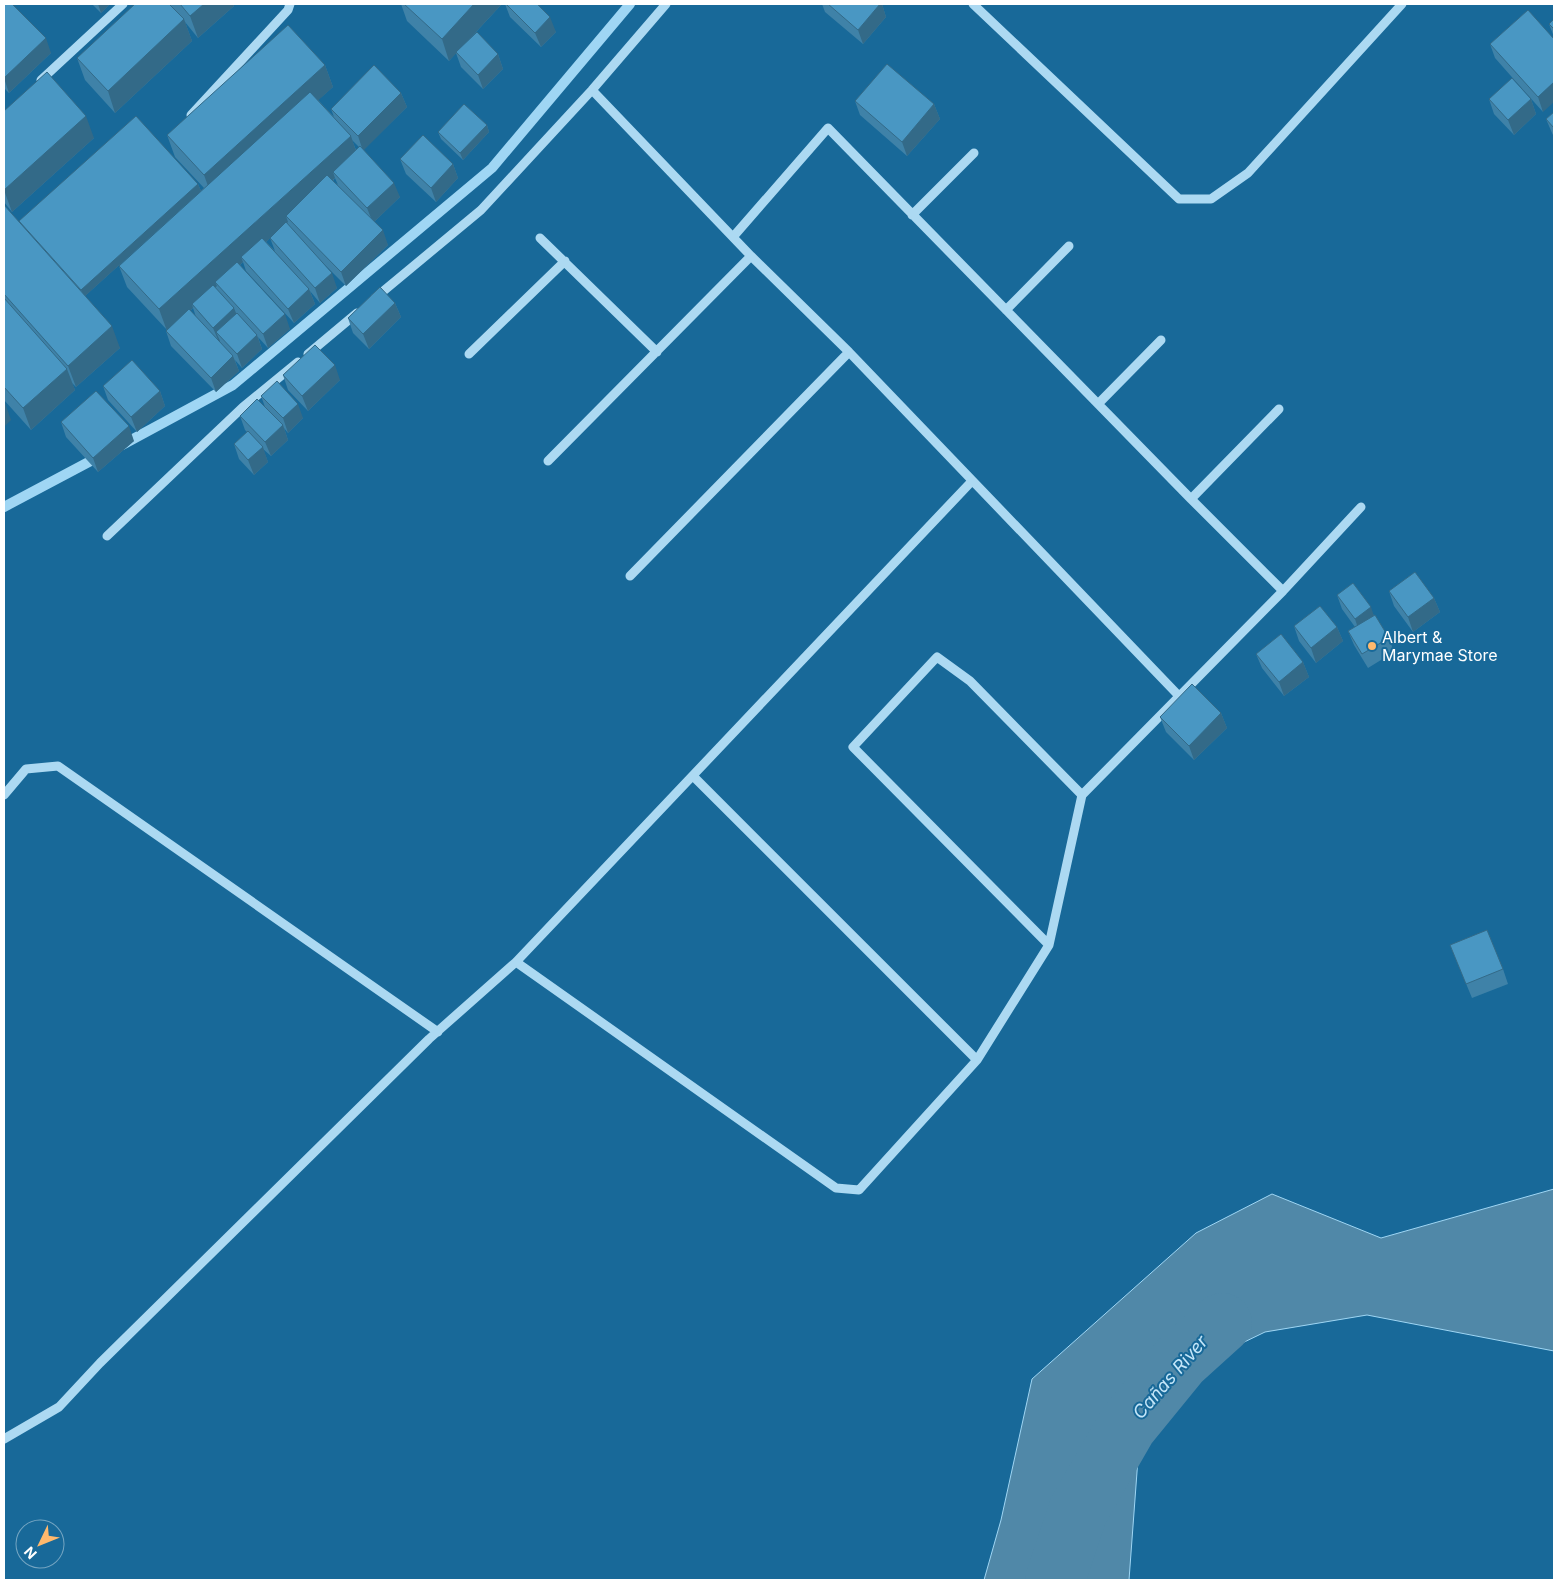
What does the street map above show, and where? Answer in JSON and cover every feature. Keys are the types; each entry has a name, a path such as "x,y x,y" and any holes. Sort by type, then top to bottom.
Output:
{"street":[{"path":"32,88 123,4"},
{"path":"182,124 288,10 290,4"},
{"path":"107,536 243,407 481,210 592,90 666,4"},
{"path":"973,4 1179,200 1211,199 1248,173 1402,4"},
{"path":"592,90 751,256 849,352 1179,696"},
{"path":"733,237 828,128 1283,591"},
{"path":"912,215 974,153"},
{"path":"540,238 657,352"},
{"path":"1006,310 1069,246"},
{"path":"548,461 751,256"},
{"path":"470,354 564,261"},
{"path":"1098,404 1161,340"},
{"path":"630,576 849,352"},
{"path":"1191,499 1279,410"},
{"path":"4,1439 59,1407 100,1363 438,1032 516,962 972,481"},
{"path":"516,962 836,1188 859,1190 977,1060 1049,945 1082,795 1283,591 1361,507"},
{"path":"1049,945 853,747 937,657 970,681 1082,795"},
{"path":"4,795 26,769 58,766 438,1032"},
{"path":"693,776 977,1060"}],"water":[{"path":"1554,1189 1554,1351 1367,1315 1265,1332 1143,1391 1129,1580 984,1580 1001,1520 1032,1379 1196,1233 1272,1194 1381,1238"}],"building":[{"path":"4,4 12,4 46,38 4,78"},
{"path":"135,4 169,4 184,19 108,91 77,58"},
{"path":"180,4 204,4 190,16"},
{"path":"404,4 474,4 442,39"},
{"path":"506,4 537,4 550,17 535,33"},
{"path":"828,4 880,4 858,30"},
{"path":"1528,10 1554,39 1554,82 1538,97 1490,44"},
{"path":"1554,19 1554,29 1549,24"},
{"path":"288,25 325,65 204,175 167,135"},
{"path":"477,32 498,54 478,75 456,52"},
{"path":"887,64 934,104 902,142 855,101"},
{"path":"374,65 401,93 358,136 331,109"},
{"path":"47,72 86,116 4,190 4,111"},
{"path":"1512,78 1531,99 1508,120 1489,99"},
{"path":"310,92 351,136 159,309 119,266"},
{"path":"464,104 487,125 460,153 438,132"},
{"path":"1554,112 1554,128 1546,119"},
{"path":"136,116 198,184 81,290 19,221"},
{"path":"423,135 453,164 431,188 400,159"},
{"path":"360,146 394,183 367,208 333,172"},
{"path":"327,175 383,230 341,272 286,216"},
{"path":"4,205 112,326 68,366 4,294"},
{"path":"286,222 332,273 315,288 270,238"},
{"path":"262,238 309,289 288,309 241,257"},
{"path":"237,262 285,314 263,334 215,282"},
{"path":"213,285 234,308 213,328 192,304"},
{"path":"380,287 395,303 363,334 348,318"},
{"path":"4,298 67,369 23,408 4,387"},
{"path":"189,309 233,356 211,378 166,331"},
{"path":"237,313 257,335 237,354 216,332"},
{"path":"315,345 335,365 302,396 283,375"},
{"path":"132,360 160,391 131,417 103,386"},
{"path":"277,381 298,404 283,418 261,396"},
{"path":"96,391 129,426 93,458 61,422"},
{"path":"257,399 283,425 265,442 240,416"},
{"path":"248,431 263,447 248,460 234,444"},
{"path":"1415,572 1434,598 1408,617 1389,591"},
{"path":"1353,583 1371,607 1355,619 1337,595"},
{"path":"1320,606 1337,627 1311,648 1294,626"},
{"path":"1375,615 1389,638 1362,654 1348,631"},
{"path":"1281,634 1303,662 1279,682 1256,654"},
{"path":"1192,684 1221,713 1189,746 1160,717"},
{"path":"1487,930 1503,969 1466,984 1450,945"}],"waterway":[{"path":"122,445 233,385 492,168 630,4"},
{"path":"4,507 100,456"},
{"name":"Cañas River","path":"1055,1580 1078,1511 1127,1426 1180,1361 1222,1323"}],"place":[{"name":"Albert & Marymae Store","path":"1372,646"}]}
